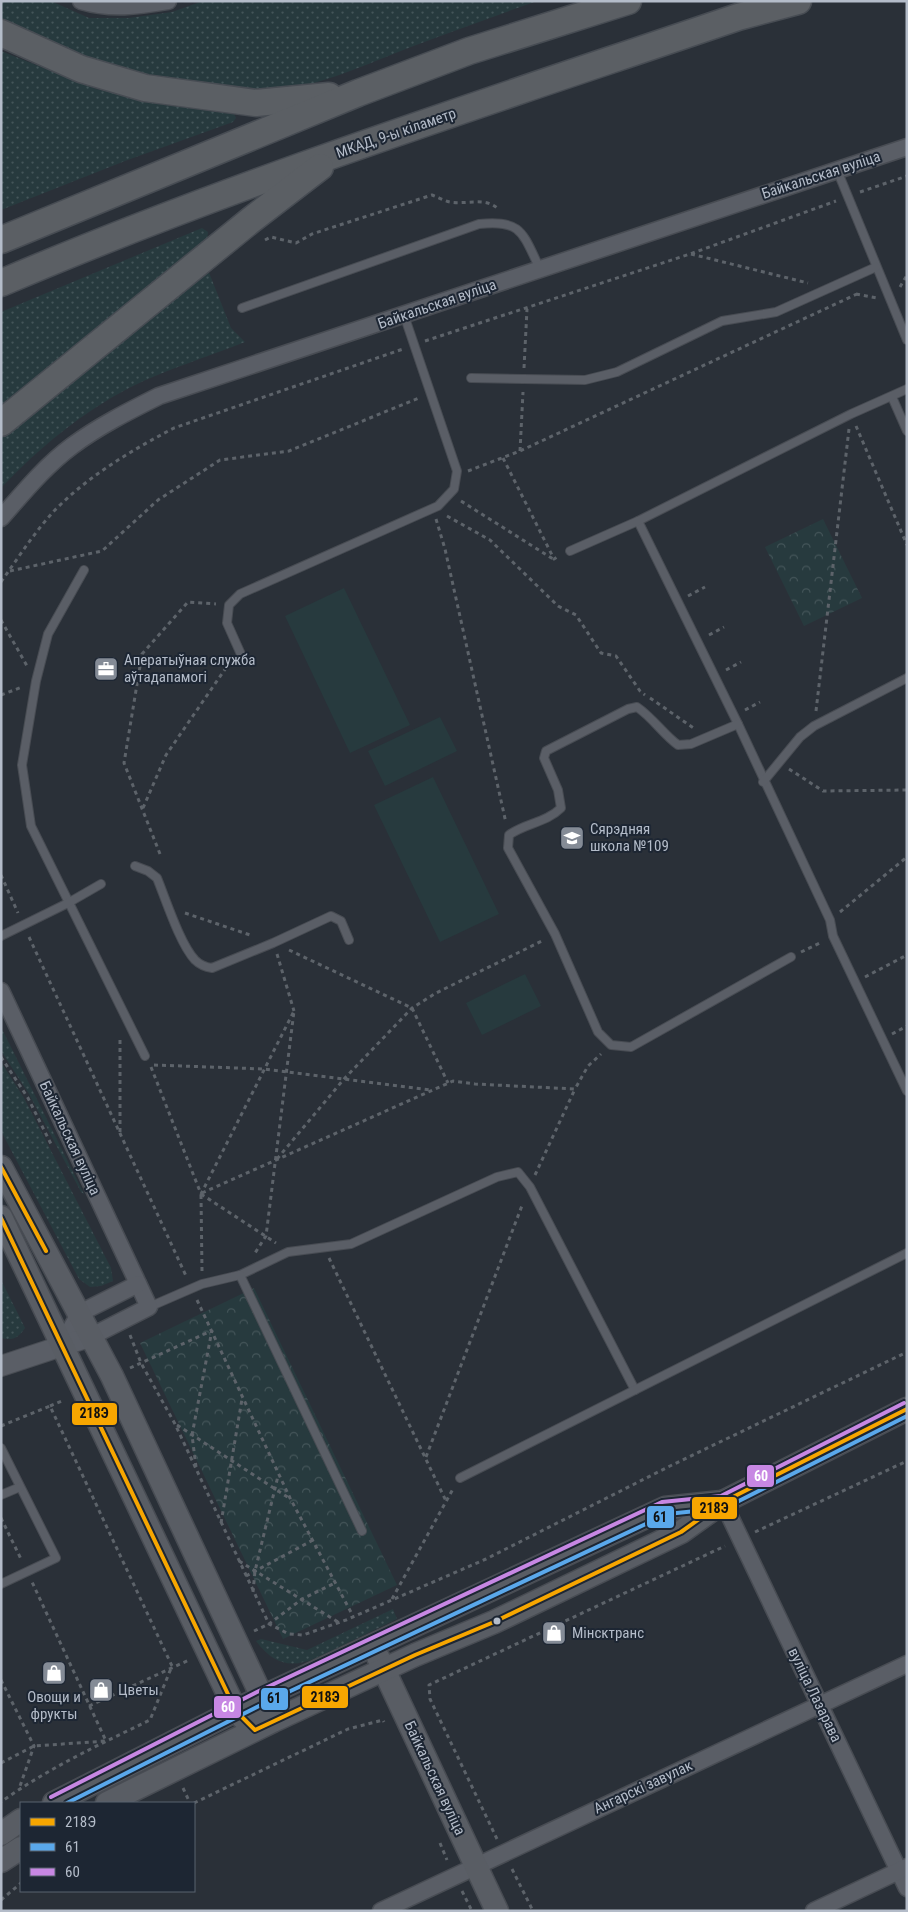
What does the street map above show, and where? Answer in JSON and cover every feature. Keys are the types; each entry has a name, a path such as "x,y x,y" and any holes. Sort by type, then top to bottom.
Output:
{"highway":[{"path":"1,240 358,93 469,51 628,1"},
{"name":"МКАД, 9-ы кіламетр","path":"1,283 108,237 342,151 738,17 798,1"},
{"path":"1,33 81,69 145,88 256,103 358,93"},
{"path":"1,423 251,220 342,151"}],"main road":[{"path":"1,1167 92,1336 262,1698 255,1730"},
{"path":"1,1217 236,1711 255,1730"},
{"path":"109,1802 384,1669 494,1622 682,1532 722,1502 907,1409"},
{"path":"56,1802 262,1698 665,1508 722,1502"},
{"name":"Байкальская вуліца","path":"372,1645 497,1911"},
{"path":"1,1834 20,1821"},
{"path":"1,1861 20,1849"}],"street":[{"path":"81,1 97,6 132,7 168,1"},
{"name":"Байкальская вуліца","path":"1,518 30,484 71,447 124,414 159,396 244,366 404,316 907,147"},
{"name":"Байкальская вуліца","path":"1,991 149,1307"},
{"path":"62,1345 80,1313 138,1284"},
{"path":"2,1367 92,1336 149,1307"},
{"name":"вуліца Лазарава","path":"722,1502 819,1705 902,1869 907,1888"},
{"name":"Ангарскі завулак","path":"381,1911 475,1865 907,1664"},
{"path":"814,1911 902,1869"}],"lane":[{"path":"837,170 907,340"},
{"path":"242,308 480,224 498,222 512,225 525,238 540,269"},
{"path":"470,378 585,380 617,372 722,322 776,312 876,267"},
{"path":"244,661 240,648 227,623 229,605 240,594 433,508 454,490 456,475 454,462 404,316"},
{"path":"570,551 638,521 851,414 907,390"},
{"path":"892,397 907,431"},
{"path":"638,521 738,724 763,782 830,920 833,936 907,1091"},
{"path":"84,570 48,634 36,681 22,765 31,826 145,1056"},
{"path":"763,782 800,737 814,726 907,678"},
{"path":"738,724 691,744 678,745 663,734 648,714 637,707 628,709 546,751 544,758 558,790 561,808 552,817 520,827 509,835 508,848 555,934 598,1032 611,1045 631,1047 792,957"},
{"path":"135,866 148,871 157,878 187,947 195,960 203,966 212,968 273,943 331,916 341,921 349,940"},
{"path":"1,936 68,903 101,884"},
{"path":"149,1307 202,1284 240,1275 288,1252 324,1249 351,1244 497,1177 518,1172 530,1187 635,1390"},
{"path":"460,1478 907,1253"},
{"path":"240,1275 362,1531"},
{"path":"1,1448 56,1558 1,1584"},
{"path":"1,1495 20,1487"}],"path":[{"path":"1,582 54,512 107,468 144,444 174,428 414,345 690,254 907,176"},
{"path":"263,240 271,237 296,243 312,234 432,195 451,202 474,201 495,205 512,225"},
{"path":"690,254 890,301 907,275"},
{"path":"456,475 503,458 857,294"},
{"path":"8,572 102,551 158,500 220,460 289,451 431,393"},
{"path":"851,414 907,545"},
{"path":"814,726 851,414"},
{"path":"503,458 554,559"},
{"path":"450,494 554,559"},
{"path":"433,508 490,540 558,606 576,615 601,653 616,656 640,691 696,729"},
{"path":"433,508 445,549 509,835"},
{"path":"554,559 570,551"},
{"path":"678,602 705,587"},
{"path":"160,854 124,763 142,654 188,602 229,605"},
{"path":"1,620 36,681 1,695"},
{"path":"142,809 166,755 240,648"},
{"path":"779,763 823,791 907,790"},
{"path":"830,920 907,855"},
{"path":"1,875 279,1475 353,1616"},
{"path":"169,907 273,943 412,1008 448,1083"},
{"path":"276,1160 344,1079 412,1008 436,992 555,934"},
{"path":"240,1275 266,1236 294,1011 273,943"},
{"path":"792,957 818,944"},
{"path":"856,981 907,955"},
{"path":"120,1133 121,1005"},
{"path":"201,1194 294,1011"},
{"path":"426,1457 530,1187 575,1089 588,1066 611,1045"},
{"path":"145,1056 201,1194 202,1284"},
{"path":"1,1057 28,1098 54,1149"},
{"path":"150,1065 264,1069 432,1090"},
{"path":"201,1194 453,1080 475,1084 575,1089"},
{"path":"201,1194 288,1252"},
{"path":"324,1249 446,1500"},
{"path":"124,1320 141,1363 175,1424 268,1624 289,1634 303,1635 338,1623 486,1559 670,1466 907,1352"},
{"path":"128,1369 212,1330"},
{"path":"196,1470 192,1435 212,1330"},
{"path":"221,1524 243,1397"},
{"path":"1,1426 64,1400"},
{"path":"1,1802 106,1742 150,1720 172,1666 50,1406"},
{"path":"175,1424 231,1462 290,1498"},
{"path":"533,1911 430,1699 429,1685 907,1461"},
{"path":"253,1592 255,1571 273,1489 279,1475"},
{"path":"392,1600 446,1500 460,1478"},
{"path":"1,1518 28,1572 106,1742"},
{"path":"246,1576 313,1540"},
{"path":"238,1560 338,1623"},
{"path":"250,1632 268,1624 302,1599 335,1583"},
{"path":"90,1706 189,1659"},
{"path":"1,1680 34,1746 19,1790"},
{"path":"194,1802 348,1729 383,1720"},
{"path":"1,1763 34,1746 106,1742"},
{"path":"180,1782 191,1802"},
{"path":"1,1900 20,1884"}],"green space":[{"path":"1,1 51,1 89,18 129,18 172,12 203,1 537,1 427,41 344,74 309,84 273,91 149,77 85,59 1,23"},
{"path":"1,51 96,89 167,105 229,112 234,114 236,118 233,122 125,161 1,210"},
{"path":"202,228 208,232 207,240 1,411 1,312"},
{"path":"206,265 231,328 245,342 159,374 113,397 78,420 46,445 1,488 1,432"},
{"path":"823,519 862,598 804,626 765,547"},
{"path":"344,588 410,725 350,753 285,616"},
{"path":"440,717 457,751 385,786 368,751"},
{"path":"433,777 499,914 440,942 374,805"},
{"path":"525,974 541,1006 482,1035 466,1003"},
{"path":"1,1027 84,1194 81,1192 29,1094 1,1051"},
{"path":"1,1062 24,1098 111,1268 113,1281 101,1286 90,1287 79,1279 1,1131"},
{"path":"1,1280 25,1328 12,1339 1,1338"},
{"path":"254,1288 397,1585 283,1639 140,1343"},
{"path":"393,1609 397,1619 306,1661 286,1663 276,1659 256,1641 261,1639 307,1650"}],"transit line":[{"name":"218Э","path":"1,1167 46,1251"},
{"name":"218Э","path":"1,1218 236,1711 255,1730 415,1655 494,1622 681,1532 723,1502 907,1409"},
{"name":"60","path":"51,1797 259,1691 662,1502 721,1496 904,1403"},
{"name":"61","path":"69,1802 265,1703 667,1514 725,1508 907,1416"}],"place":[{"name":"Аператыўная служба аўтадапамогі","path":"106,669"},
{"name":"Сярэдняя школа №109","path":"572,838"},
{"name":"Мінсктранс","path":"554,1633"},
{"name":"Овощи и фрукты","path":"54,1673"},
{"name":"Цветы","path":"101,1690"}]}
